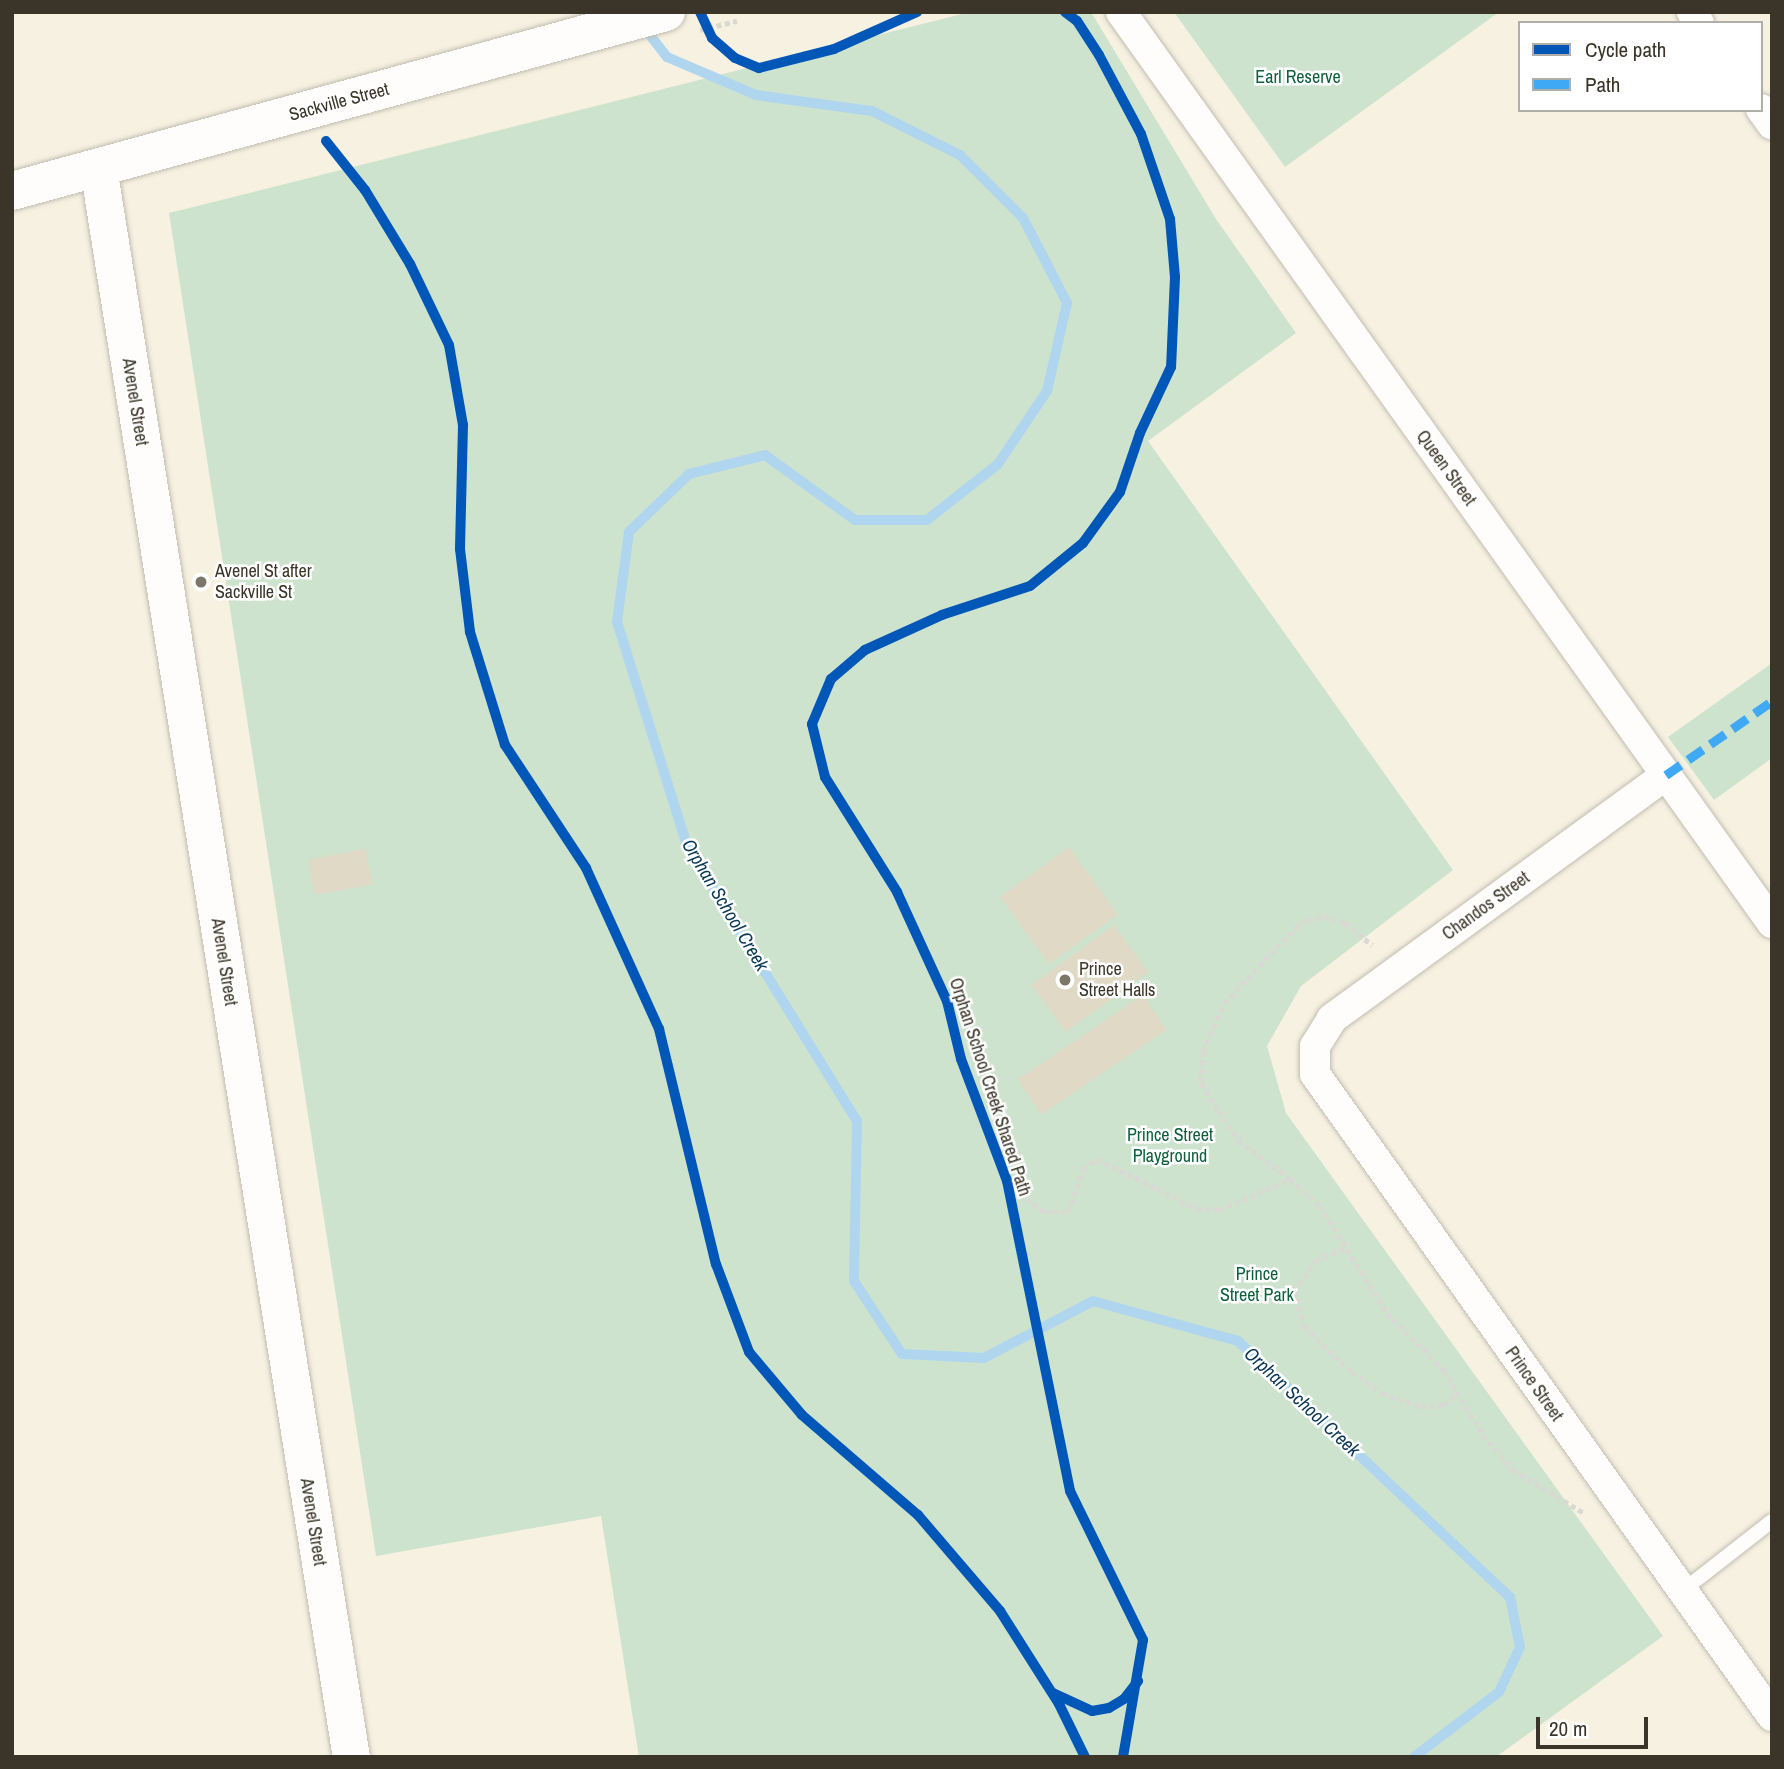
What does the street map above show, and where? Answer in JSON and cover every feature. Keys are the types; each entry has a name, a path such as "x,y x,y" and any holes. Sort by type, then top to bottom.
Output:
{"main road":[{"name":"Sackville Street","path":"12,191 531,49 679,22"}],"street":[{"name":"Queen Street","path":"1121,12 1772,923"},
{"name":"Avenel Street","path":"97,167 351,1757"},
{"name":"Chandos Street","path":"1315,1046 1332,1019 1666,775"},
{"name":"Prince Street","path":"1315,1046 1315,1074 1681,1592 1772,1716"}],"lane":[{"path":"1681,1592 1772,1521"}],"path":[{"path":"700,12 712,38"},
{"path":"904,18 916,12"},
{"path":"679,22 737,21"},
{"path":"1007,1181 1044,1212 1068,1212 1083,1169 1097,1159 1197,1209 1219,1210 1290,1179 1320,1206 1344,1249 1387,1313 1444,1370 1483,1435 1513,1469 1564,1505 1588,1515 1615,1498"},
{"path":"1344,1249 1317,1260 1294,1290 1304,1327 1352,1372 1382,1393 1421,1407 1444,1405 1459,1393"}],"green space":[{"path":"970,12 1091,12 1216,219 1296,333 1148,441 1453,870 1301,986 1267,1046 1286,1113 1663,1636 1496,1757 639,1757 601,1516 376,1556 169,213"},
{"name":"Earl Reserve","path":"1174,12 1499,12 1285,167"},
{"path":"1772,663 1772,758 1714,800 1668,737"}],"building":[{"path":"1069,847 1118,914 1049,964 1000,897"},
{"path":"366,849 372,884 314,895 308,859"},
{"path":"1114,925 1148,972 1066,1032 1031,985"},
{"path":"1143,995 1166,1030 1041,1114 1018,1079"}],"waterway":[{"name":"Orphan School Creek","path":"642,25 667,57 756,95 872,111 960,155 1023,218 1067,303 1047,391 998,464 927,520 855,520 765,455 689,474 629,532 617,622 687,846 857,1121 854,1281 902,1354 984,1358 1093,1301 1238,1341 1510,1597 1520,1647 1499,1692 1414,1757"}],"marked path":[{"path":"1666,775 1772,701"}],"cycle path":[{"path":"700,12 712,38 735,58 759,68 834,49 917,12"},
{"name":"Orphan School Creek Shared Path","path":"1065,12 1077,21 1099,55 1141,134 1170,219 1175,277 1171,367 1140,433 1120,492 1083,543 1030,586 942,615 865,650 831,679 812,724 825,777 897,892 947,1001 961,1059 1007,1181 1070,1491 1143,1640 1123,1757"},
{"path":"326,141 365,190 410,264 449,345 463,425 460,549 470,632 505,745 586,868 659,1029 716,1264 749,1352 802,1415 918,1515 1000,1611 1059,1704 1085,1757"},
{"path":"1053,1693 1092,1711 1109,1708 1124,1699 1138,1681"}],"place":[{"name":"Avenel St after Sackville St","path":"201,582"},
{"name":"Prince Street Halls","path":"1065,980"}],"park label":[{"name":"Prince Street Playground","path":"1170,1146"},
{"name":"Prince Street Park","path":"1257,1285"}]}
